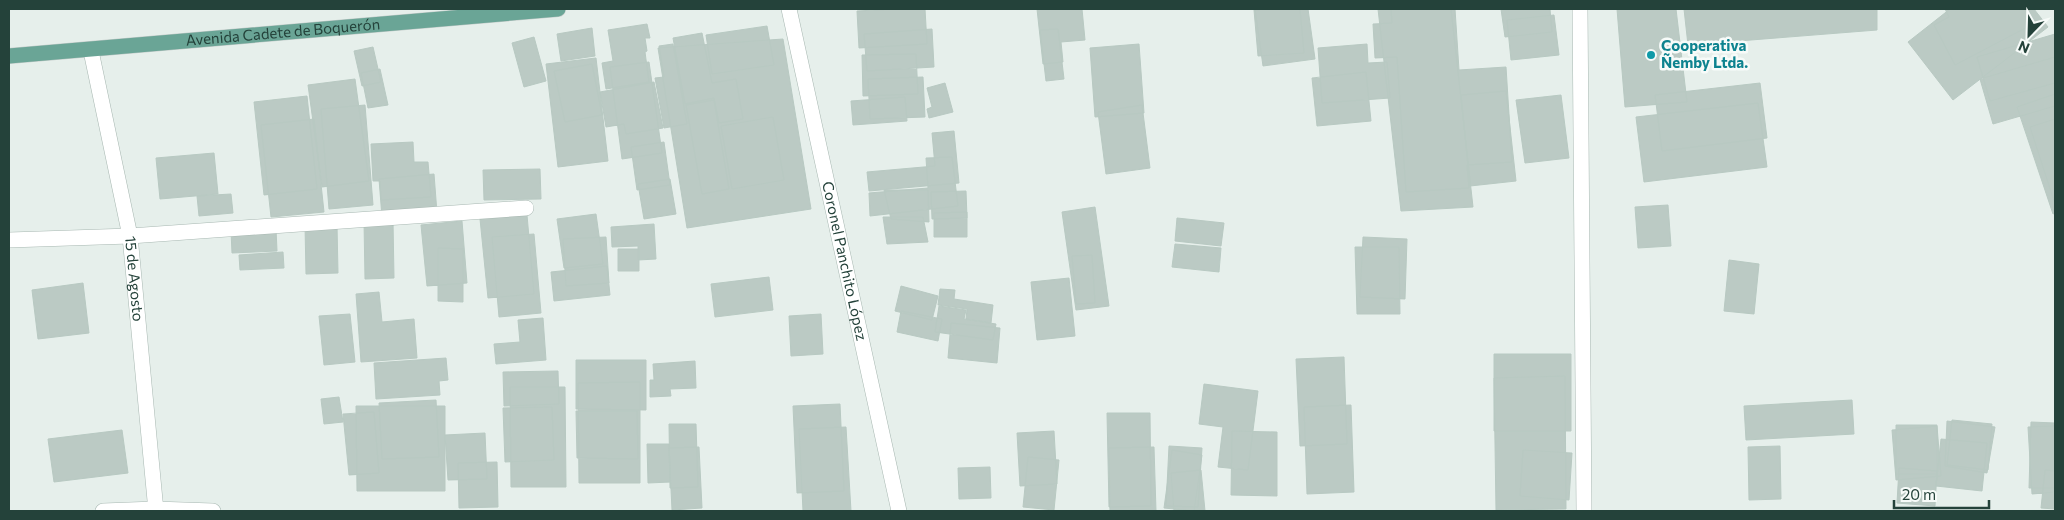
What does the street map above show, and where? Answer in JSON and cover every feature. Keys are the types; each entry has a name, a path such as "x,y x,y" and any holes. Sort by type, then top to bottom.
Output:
{"main road":[{"name":"Avenida Cadete de Boquerón","path":"9,56 558,9"}],"street":[{"name":"Coronel Panchito López","path":"789,9 899,511"},
{"path":"1580,9 1584,511"},
{"name":"15 de Agosto","path":"91,50 130,236 156,510"},
{"path":"9,240 130,236 526,208"},
{"path":"103,511 213,511"}],"building":[{"path":"925,9 927,44 859,48 857,11"},
{"path":"1037,9 1082,9 1085,40 1061,42 1063,62 1043,64"},
{"path":"1255,9 1308,9 1315,59 1263,66"},
{"path":"1300,9 1304,53 1258,56 1254,10"},
{"path":"1378,9 1451,9 1473,207 1401,211"},
{"path":"1391,9 1455,9 1459,70 1506,67 1512,162 1467,165 1469,188 1406,192 1397,57 1375,58 1373,24 1392,23"},
{"path":"1501,9 1550,9 1552,32 1505,37"},
{"name":"Cooperativa Ñemby Ltda.","path":"1617,9 1676,9 1687,102 1625,107"},
{"path":"1684,9 1877,9 1877,30 1688,45"},
{"path":"1945,9 2028,9 2035,23 1955,65 1934,25 1949,17"},
{"path":"1950,9 2034,9 2048,27 1953,100 1908,42"},
{"path":"1554,15 1559,55 1511,60 1507,20"},
{"path":"647,24 650,38 645,38 647,51 645,52 649,82 606,89 602,63 613,61 608,30"},
{"path":"767,26 774,65 712,74 706,35"},
{"path":"592,28 595,56 561,61 557,34"},
{"path":"932,29 934,67 867,71 864,34"},
{"path":"1058,29 1064,79 1046,81 1040,30"},
{"path":"702,33 712,83 736,79 743,119 719,123 714,98 685,104 673,38"},
{"path":"2055,34 2055,83 1990,101 1977,57"},
{"path":"534,37 546,81 524,87 512,43"},
{"path":"783,39 811,209 687,228 658,48"},
{"path":"673,44 687,124 664,128 655,78 664,77 659,46"},
{"path":"1139,44 1144,113 1095,117 1090,48"},
{"path":"1367,44 1368,63 1387,62 1390,98 1322,103 1318,48"},
{"path":"373,47 381,82 362,86 354,51"},
{"path":"916,54 918,94 863,96 862,55"},
{"path":"2055,57 2055,106 1993,124 1980,79"},
{"path":"596,58 608,161 558,167 546,64"},
{"path":"649,62 662,153 622,159 610,67"},
{"path":"592,64 602,115 565,122 554,71"},
{"path":"380,69 388,105 368,108 361,73"},
{"path":"1366,72 1371,121 1317,126 1312,78"},
{"path":"923,77 925,117 870,119 868,79"},
{"path":"355,79 369,181 322,187 308,85"},
{"path":"654,82 663,128 626,134 624,124 606,127 600,92"},
{"path":"945,83 953,112 929,118 927,109 932,107 927,88"},
{"path":"1760,83 1767,138 1662,151 1655,95"},
{"path":"1506,91 1516,181 1470,186 1461,95"},
{"path":"2055,94 2055,213 2053,214 2017,107"},
{"path":"1561,95 1569,158 1525,163 1516,100"},
{"path":"307,96 317,189 264,195 254,102"},
{"path":"905,97 907,121 853,125 851,101"},
{"path":"714,100 729,189 702,194 686,105"},
{"path":"1758,103 1767,167 1644,182 1636,117"},
{"path":"365,105 373,205 329,209 321,109"},
{"path":"1142,105 1150,168 1106,174 1098,112"},
{"path":"773,117 784,180 732,189 721,126"},
{"path":"314,119 324,212 271,217 261,125"},
{"path":"2055,119 2055,204 2030,127"},
{"path":"954,131 959,183 869,191 867,172 935,166 932,133"},
{"path":"413,142 414,162 428,162 431,197 381,200 380,181 373,181 371,144"},
{"path":"664,142 670,185 637,190 631,147"},
{"path":"214,153 218,194 160,199 156,158"},
{"path":"952,157 958,206 870,216 869,193 928,188 926,158"},
{"path":"540,169 541,199 484,200 483,170"},
{"path":"434,174 437,213 382,217 379,179"},
{"path":"670,179 676,214 644,219 638,184"},
{"path":"884,190 928,190 929,222 891,219"},
{"path":"966,191 967,218 932,219 931,192"},
{"path":"231,194 233,213 199,216 197,196"},
{"path":"1668,205 1671,246 1638,248 1635,207"},
{"path":"1095,207 1109,306 1076,310 1062,212"},
{"path":"967,212 967,237 934,237 934,213"},
{"path":"596,214 603,264 564,268 557,219"},
{"path":"527,215 534,294 488,298 480,219"},
{"path":"883,217 923,217 928,242 887,244"},
{"path":"1177,218 1224,223 1221,246 1175,241"},
{"path":"364,221 393,221 394,278 365,279"},
{"path":"462,221 467,283 427,286 421,225"},
{"path":"654,224 656,259 638,260 638,246 612,247 611,227"},
{"path":"305,225 337,225 338,273 306,274"},
{"path":"276,229 277,251 232,253 231,231"},
{"path":"534,234 541,313 499,317 492,237"},
{"path":"606,237 609,283 566,286 563,239"},
{"path":"1363,237 1407,239 1405,299 1360,297"},
{"path":"1175,244 1221,248 1219,272 1172,267"},
{"path":"1355,247 1399,247 1400,314 1357,314"},
{"path":"438,248 463,249 463,302 438,301"},
{"path":"618,249 639,249 639,271 618,271"},
{"path":"283,252 284,268 240,270 239,255"},
{"path":"1092,255 1095,303 1076,304 1072,256"},
{"path":"1729,260 1759,264 1754,314 1724,311"},
{"path":"607,266 610,295 554,301 551,272"},
{"path":"769,277 773,310 715,317 711,284"},
{"path":"1069,278 1075,336 1037,340 1031,282"},
{"path":"83,283 89,333 38,339 32,290"},
{"path":"901,286 938,296 932,320 895,311"},
{"path":"940,289 955,290 954,299 993,305 991,323 966,319 967,309 938,305"},
{"path":"379,292 382,322 414,319 417,358 361,362 356,294"},
{"path":"939,306 966,310 964,319 996,324 993,340 935,332"},
{"path":"901,311 942,319 938,341 897,332"},
{"path":"350,314 355,362 324,365 319,316"},
{"path":"821,314 823,354 791,356 789,316"},
{"path":"543,318 546,360 496,364 494,344 520,342 518,320"},
{"path":"951,323 1000,328 997,363 948,358"},
{"path":"1494,354 1571,354 1571,431 1494,431"},
{"path":"1344,357 1347,444 1300,446 1296,359"},
{"path":"446,358 448,380 439,381 440,395 376,399 374,363"},
{"path":"576,360 646,360 646,410 576,409"},
{"path":"695,361 696,388 670,389 671,396 650,397 650,380 654,380 653,364"},
{"path":"558,371 559,404 504,406 503,372"},
{"path":"1565,376 1566,509 1496,510 1494,378"},
{"path":"640,382 640,483 579,483 578,383"},
{"path":"1204,384 1258,391 1248,470 1218,467 1223,427 1199,424"},
{"path":"510,387 565,387 566,487 511,487"},
{"path":"339,397 343,422 324,424 321,399"},
{"path":"436,400 439,457 382,459 379,403"},
{"path":"1852,400 1854,434 1746,440 1744,406"},
{"path":"840,404 844,491 797,493 793,406"},
{"path":"1351,405 1354,492 1307,494 1304,407"},
{"path":"356,406 445,406 445,491 357,491"},
{"path":"552,407 554,460 505,462 503,408"},
{"path":"576,411 637,411 638,459 577,458"},
{"path":"374,412 379,473 349,475 343,414"},
{"path":"1107,413 1150,413 1151,506 1109,507"},
{"path":"1952,420 1992,424 1988,470 1947,465"},
{"path":"1947,421 1995,427 1987,473 1945,466"},
{"path":"2031,422 2055,423 2055,488 2029,488"},
{"path":"669,424 696,424 698,487 670,488"},
{"path":"1896,425 1937,425 1937,474 1896,474"},
{"path":"1937,426 1941,476 1896,480 1892,430"},
{"path":"2055,426 2055,492 2032,494 2028,427"},
{"path":"846,427 851,511 803,511 799,429"},
{"path":"122,430 128,473 54,482 48,439"},
{"path":"1054,431 1057,484 1020,486 1017,433"},
{"path":"1232,431 1277,432 1277,496 1231,495"},
{"path":"485,433 487,479 448,480 445,435"},
{"path":"1941,439 1987,443 1982,491 1936,486"},
{"path":"647,444 669,444 670,482 648,483"},
{"path":"1169,446 1202,448 1198,507 1166,506"},
{"path":"1780,446 1781,499 1749,500 1748,447"},
{"path":"699,447 702,508 672,510 669,448"},
{"path":"1154,447 1156,511 1110,511 1109,448"},
{"path":"1172,450 1202,455 1194,511 1164,508"},
{"path":"1523,450 1572,453 1569,500 1520,496"},
{"path":"1028,457 1059,460 1054,510 1023,507"},
{"path":"497,462 498,507 459,508 458,463"},
{"path":"990,467 991,498 959,499 958,468"},
{"path":"1899,468 1937,471 1935,506 1897,503"},
{"path":"1201,470 1205,511 1174,511 1171,473"},
{"path":"2045,470 2055,471 2055,509 2041,508"}],"place":[{"name":"Cooperativa Ñemby Ltda.","path":"1651,55"}]}
